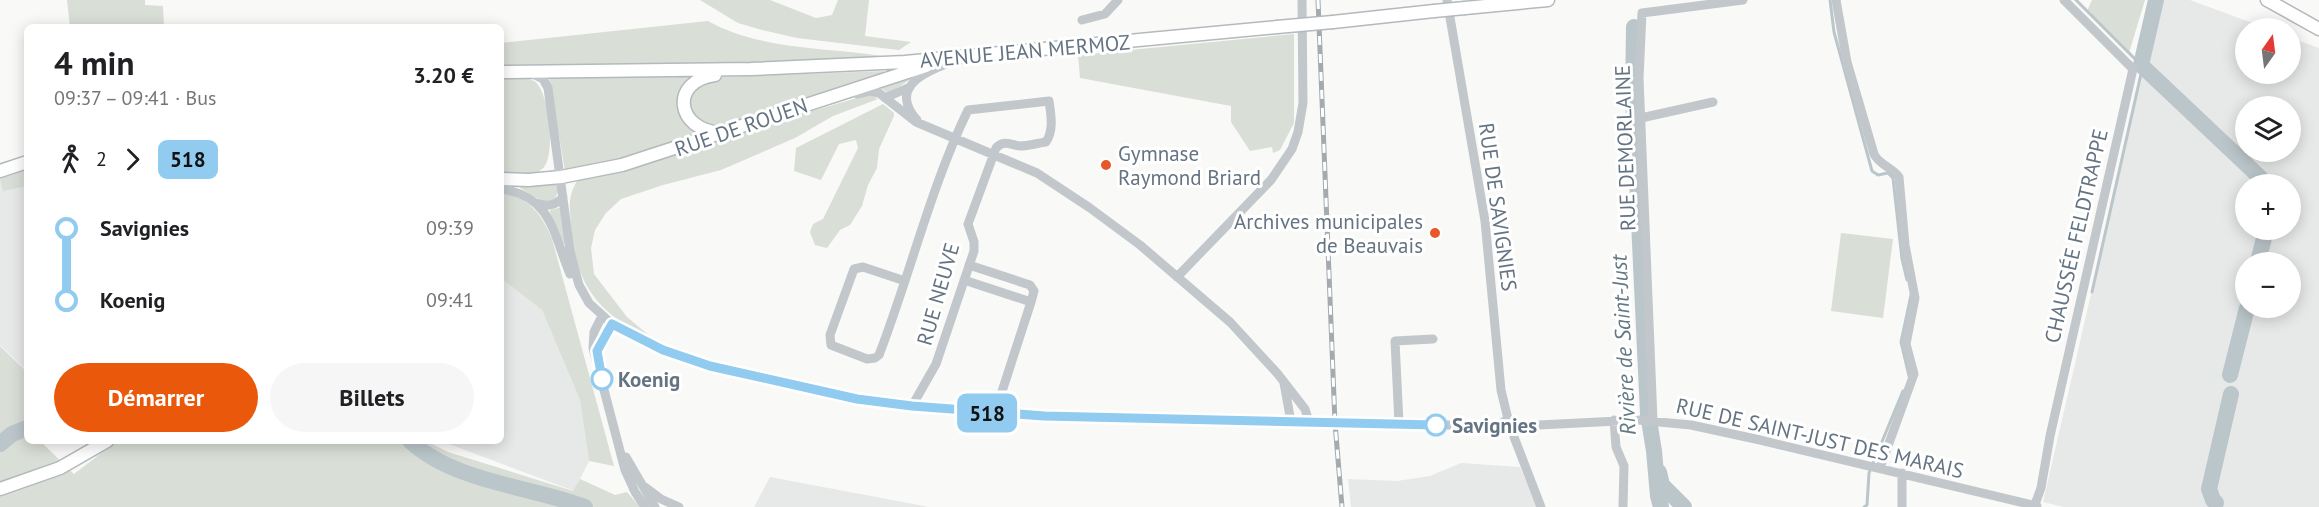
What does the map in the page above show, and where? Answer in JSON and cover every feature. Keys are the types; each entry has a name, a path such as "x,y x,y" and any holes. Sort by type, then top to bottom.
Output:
{"main road":[{"name":"AVENUE JEAN MERMOZ","path":"504,72 751,69 978,56 1548,0"},
{"path":"2267,0 2319,29"},
{"path":"2279,0 2319,21"},
{"name":"RUE DE ROUEN","path":"504,180 561,177 622,165 904,72 978,56"},
{"path":"723,133 705,130 692,123 684,109 686,93 694,82 703,77 751,69"},
{"path":"0,162 24,154"},
{"path":"0,171 24,163"},
{"path":"0,489 69,464 102,444"}],"street":[{"path":"1082,20 1105,14 1118,0"},
{"path":"1177,277 1271,180 1292,149 1298,132 1303,103 1302,0"},
{"name":"RUE DE SAVIGNIES","path":"1447,0 1485,221 1501,394 1508,419"},
{"name":"RUE DEMORLAINE","path":"1649,420 1651,360 1639,69 1642,13 1743,0"},
{"path":"1836,0 1847,62 1874,154 1877,160 1893,170 1899,177 1905,245 1915,297 1906,344 1914,370 1914,378 1880,468"},
{"name":"CHAUSSÉE FELDTRAPPE","path":"2036,507 2042,488 2047,449 2133,69 2064,0"},
{"path":"885,98 910,87 922,74 959,60"},
{"path":"522,71 540,77 548,88 573,270 585,298"},
{"path":"910,87 909,106 913,116 923,125"},
{"path":"822,99 870,91 877,92 903,114 923,125 1052,182 1131,238 1235,328 1305,409 1309,423"},
{"path":"905,282 864,267 854,269 830,335 831,345 867,359 877,357 905,282 955,139 970,109 1049,101 1052,125 1046,142 1019,146 1009,143 999,144 993,155"},
{"path":"1641,118 1713,102"},
{"name":"RUE NEUVE","path":"912,406 936,364 969,265 974,246 968,224 993,155"},
{"path":"504,190 520,193 536,203 550,219 572,279 585,298 602,316 612,324 663,350 710,366 857,399 912,406 995,413 1309,423 1501,426 1508,419 1515,421 1519,426 1514,437"},
{"path":"536,203 552,205 563,197"},
{"path":"969,265 1030,285 1034,291 995,413"},
{"path":"964,280 1031,303"},
{"path":"602,316 593,339 593,348 629,479 645,507"},
{"path":"597,361 598,345 612,324"},
{"path":"1399,424 1395,341 1433,339"},
{"path":"1282,380 1291,422"},
{"path":"1614,420 1616,447 1624,466 1623,507"},
{"name":"RUE DE SAINT-JUST DES MARAIS","path":"1519,426 1649,420 1728,432 2036,507"},
{"path":"1501,426 1504,436 1514,437"},
{"path":"616,433 639,481 655,507"},
{"path":"1514,437 1541,507"},
{"path":"1902,473 1902,507"},
{"path":"639,481 657,496 679,507"}],"shaded area":[{"path":"67,0 145,0 145,5 163,6 164,24 70,24"},
{"path":"700,0 770,0 816,18 832,15 838,0 869,0 865,36 911,42 899,50 797,38 738,23"},
{"path":"2092,0 2145,0 2129,53 2087,11"},
{"path":"2159,0 2190,0 2239,18 2235,18 2235,84 2301,84 2301,42 2319,48 2319,507 2064,507 2043,502"},
{"path":"708,21 749,37 771,42 882,56 876,60 504,67 504,43"},
{"path":"1294,34 1294,123 1280,150 1273,153 1272,147 1250,151 1231,122 1231,106 1080,78 1078,55"},
{"path":"884,71 882,74 721,128 697,121 689,105 694,87 719,77"},
{"path":"694,75 680,97 703,134 612,162 565,171 549,78"},
{"path":"914,77 888,94 879,86"},
{"path":"504,78 534,81 544,97 547,109 550,138 547,162 538,172 504,175"},
{"path":"870,94 878,99 833,116 795,138 721,170 621,199 606,213 595,230 591,248 594,274 627,317 657,342 621,322 595,298 586,284 574,248 570,203 577,181"},
{"path":"883,104 894,113 894,116 879,149 877,168 868,185 862,206 850,225 840,230 827,248 815,245 810,232 813,224 823,219 858,148 856,140 839,144 821,180 794,171 796,148"},
{"path":"24,169 24,187 3,191 0,178"},
{"path":"24,171 24,368 0,345 0,178"},
{"path":"558,183 558,192 554,201 544,202 520,188 522,184"},
{"path":"504,194 520,198 534,208 552,239 614,466 589,461 580,400 542,310 504,280"},
{"path":"562,208 566,242 564,244 561,243 550,213 550,210"},
{"path":"1841,233 1893,239 1883,318 1831,311"},
{"path":"504,279 542,310 580,400 589,461 574,491 449,444 504,444"},
{"path":"0,346 24,369 24,444 43,444 74,474 113,444 432,444 448,452 573,491 580,479 615,495 627,492 640,507 0,507"},
{"path":"1461,463 1520,467 1537,507 1351,507 1348,479 1397,481 1430,476"},
{"path":"770,477 924,506 928,507 754,507"}],"waterway":[{"path":"1830,0 1834,32 1872,171 1878,175 1888,173 1893,178 1902,259 1907,280"},
{"path":"2076,0 2141,65 2141,74 2092,292"},
{"path":"2156,0 2141,65 2256,174"},
{"name":"Rivière de Saint-Just","path":"1634,27 1633,95 1636,164"},
{"name":"Rivière de Saint-Just","path":"1637,179 1648,414 1661,507"},
{"path":"2260,252 2264,240"},
{"path":"1909,376 1901,342 1911,295"},
{"path":"2230,375 2244,318"},
{"path":"1864,507 1867,505 1869,473 1903,391"},
{"path":"2216,503 2209,489 2231,394"},
{"path":"0,444 12,434 24,429"},
{"path":"414,444 448,466 493,482 585,507"},
{"path":"1659,472 1662,485 1684,507"}],"railway":[{"path":"1318,0 1335,423 1342,507"}],"bus line":[{"name":"518","path":"602,379 597,361 598,345 612,324 672,354 710,366 857,399 912,406 1044,416 1436,425"}],"place":[{"name":"Gymnase Raymond Briard","path":"1106,165"},
{"name":"Archives municipales de Beauvais","path":"1435,233"},
{"name":"Koenig","path":"602,379"},
{"name":"Savignies","path":"1436,425"}]}
